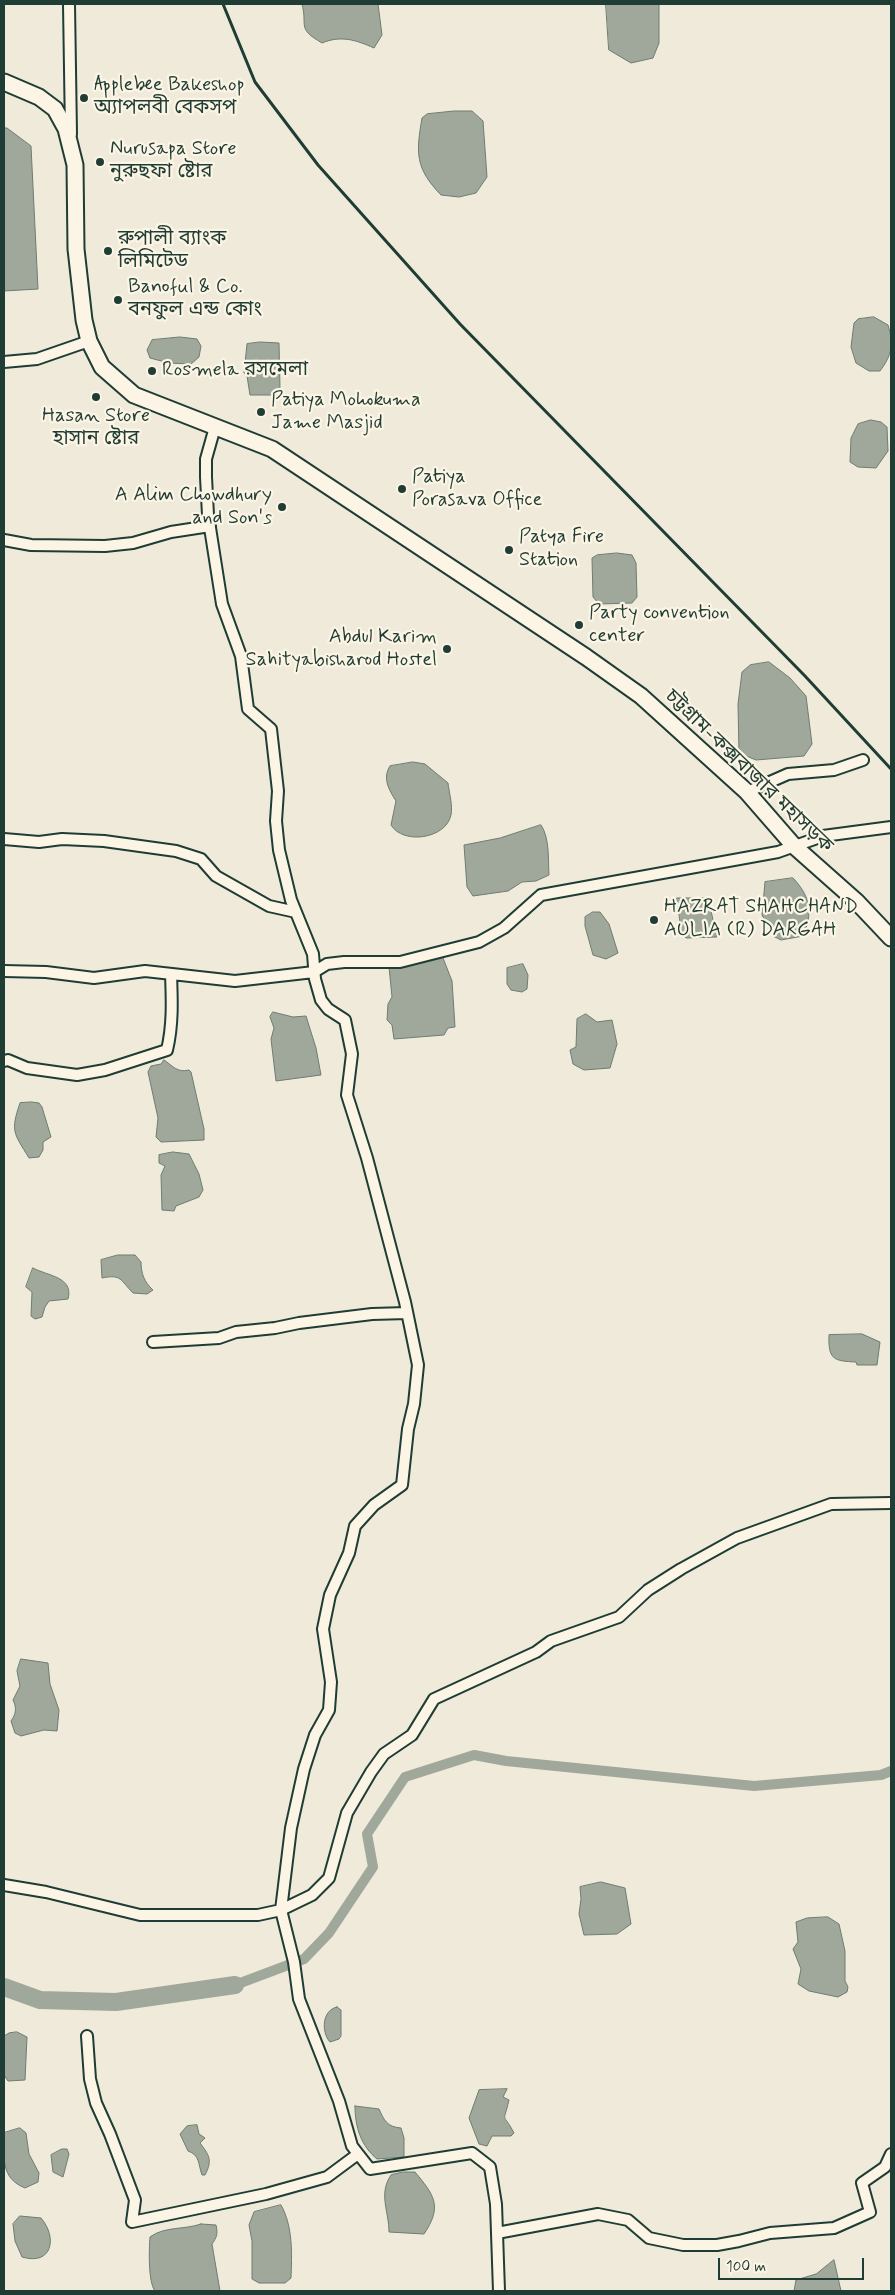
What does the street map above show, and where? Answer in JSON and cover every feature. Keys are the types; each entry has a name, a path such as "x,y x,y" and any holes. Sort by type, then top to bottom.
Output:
{"highway":[{"name":"চট্টগ্রাম-কক্সবাজার মহাসড়ক","path":"4,82 30,92 55,109 66,129 75,165 76,249 84,320 89,340 102,367 134,394 272,449 586,657 641,696 747,792 794,846 856,901 891,938"}],"street":[{"path":"69,4 71,145"},
{"path":"4,362 37,359 89,340"},
{"path":"215,427 206,459 210,526 222,604 241,656 248,709 270,730 278,791 276,821 279,850 296,912 313,954 314,972 322,1000 328,1009 345,1020 352,1054 347,1095 367,1158 407,1313 418,1365 402,1485 374,1505 355,1526 349,1553 330,1595 323,1629 330,1682 329,1710 315,1735 304,1769 291,1828 281,1910 294,1962 299,1999 339,2101 352,2146 370,2169 472,2153 490,2167 496,2204 499,2291"},
{"path":"4,540 31,545 105,546 133,543 171,532 210,526"},
{"path":"747,792 788,774 834,770 863,760"},
{"path":"4,971 46,972 94,978 144,971 235,981 314,972 327,964 344,962 400,962 479,942 504,928 541,895 778,852 823,836 891,827"},
{"path":"4,839 39,842 62,839 104,841 176,851 201,859 216,876 270,906 296,912"},
{"path":"4,1061 8,1060 27,1068 77,1075 105,1070 167,1050 173,1004 171,974"},
{"path":"153,1342 219,1338 236,1332 276,1328 299,1323 372,1314 407,1313"},
{"path":"4,1885 46,1892 140,1915 258,1915 281,1910 312,1895 329,1878 347,1813 371,1772 384,1754 412,1734 434,1699 536,1652 551,1641 619,1617 648,1590 737,1538 831,1504 891,1503"},
{"path":"87,2036 90,2079 96,2103 135,2200 132,2222 266,2194 327,2177 358,2154"},
{"path":"497,2233 598,2214 628,2220 649,2238 682,2245 717,2245 739,2242 770,2233 834,2228 870,2212 862,2183 885,2167 891,2154"}],"shaded area":[{"path":"302,4 378,4 382,35 374,48 342,39 322,43 306,30"},
{"path":"606,4 659,4 659,43 653,58 631,63 609,50"},
{"path":"472,111 483,121 487,177 476,193 459,197 441,195 426,176 419,160 422,118 427,114"},
{"path":"4,128 7,128 31,146 38,289 4,291"},
{"path":"874,317 888,325 891,338 891,349 880,371 869,371 856,363 851,347 854,323 858,319"},
{"path":"180,337 197,339 201,346 199,357 191,364 169,363 150,358 147,350 152,340"},
{"path":"260,342 279,343 280,389 276,395 250,395 247,376 244,373 247,344"},
{"path":"871,420 881,422 887,427 888,451 876,468 858,467 850,462 851,438 858,424"},
{"path":"617,553 632,555 636,563 637,597 632,603 599,604 593,597 592,558 597,555"},
{"path":"769,662 790,678 806,696 812,744 804,756 756,760 739,753 738,704 742,672 750,665"},
{"path":"413,762 425,764 448,783 451,799 451,815 441,830 433,834 414,837 397,831 391,825 396,801 387,784 390,766"},
{"path":"541,825 546,836 549,875 536,881 522,882 508,891 473,896 467,887 464,845 500,838"},
{"path":"793,878 807,899 808,920 803,936 781,940 773,936 762,915 765,882"},
{"path":"677,898 708,898 717,937 686,938 682,934"},
{"path":"593,912 600,912 609,924 618,953 606,959 593,955 585,926 585,917"},
{"path":"440,956 443,958 452,981 455,1027 448,1028 444,1035 394,1039 392,1025 387,1020 388,1004 392,997 389,967"},
{"path":"523,964 528,975 527,989 522,992 511,990 507,984 507,968"},
{"path":"273,1012 293,1017 306,1016 316,1048 321,1075 276,1081 271,1039 274,1028 270,1017"},
{"path":"586,1014 597,1022 612,1020 617,1044 610,1068 584,1070 573,1064 570,1050 576,1047 577,1019"},
{"path":"164,1060 178,1070 189,1070 191,1072 204,1129 204,1140 161,1142 156,1137 158,1118 148,1072 151,1066 161,1064"},
{"path":"20,1103 39,1103 42,1107 51,1137 43,1142 43,1150 39,1157 29,1158 17,1137 14,1127"},
{"path":"173,1152 189,1154 199,1174 203,1190 199,1197 176,1206 174,1211 162,1210 161,1175 165,1166 159,1163 159,1155"},
{"path":"118,1255 135,1255 141,1262 145,1281 153,1290 147,1294 133,1293 120,1279 113,1277 102,1278 101,1260"},
{"path":"33,1268 64,1282 69,1292 68,1299 49,1301 42,1317 35,1319 31,1316 32,1292 26,1287"},
{"path":"862,1334 880,1342 877,1365 857,1365 856,1362 838,1360 831,1354 829,1335"},
{"path":"21,1659 48,1663 50,1684 59,1710 57,1731 44,1730 21,1736 15,1733 11,1721 15,1711 13,1700 20,1686 17,1671"},
{"path":"601,1882 625,1888 631,1924 617,1934 584,1935 579,1914 580,1887"},
{"path":"828,1917 839,1924 845,1951 845,1981 848,1987 847,1992 838,1997 809,1991 798,1984 801,1969 793,1949 798,1942 796,1922 807,1918"},
{"path":"337,2007 341,2010 341,2036 339,2039 330,2042 325,2033 324,2022 328,2012"},
{"path":"17,2032 27,2037 25,2080 8,2081 4,2075 4,2036"},
{"path":"507,2089 503,2097 509,2100 505,2118 514,2133 511,2136 492,2136 487,2146 479,2144 469,2118 479,2090"},
{"path":"355,2106 379,2109 387,2122 392,2126 401,2128 404,2138 404,2157 377,2159 371,2154 363,2142 358,2129"},
{"path":"197,2125 199,2134 205,2138 200,2143 209,2158 209,2165 205,2175 202,2175 197,2157 188,2151 180,2134 187,2126"},
{"path":"20,2128 26,2133 29,2154 39,2173 38,2182 25,2188 11,2179 7,2173 4,2158 4,2133"},
{"path":"62,2149 67,2149 69,2154 63,2177 53,2172 51,2155"},
{"path":"415,2172 427,2187 434,2201 433,2216 424,2234 389,2232 385,2189 391,2175"},
{"path":"281,2205 290,2231 291,2278 285,2283 259,2283 252,2279 252,2241 249,2225 254,2212"},
{"path":"20,2216 41,2218 46,2226 49,2234 49,2248 46,2254 40,2258 22,2257 15,2241 13,2224"},
{"path":"201,2224 216,2225 217,2235 212,2244 220,2291 155,2291 150,2273 150,2237 162,2231"},
{"path":"834,2260 841,2291 794,2291 796,2280 816,2274"}],"waterway":[{"path":"235,1985 304,1959 329,1933 373,1867 367,1834 405,1777 474,1755 506,1761 754,1786 881,1775 891,1771"},
{"path":"4,1987 40,2000 116,2002 235,1985"}],"railway":[{"path":"223,4 255,82 318,165 460,324 805,676 891,769"}],"place":[{"name":"Applebee Bakeshop অ্যাপলবী বেকসপ","path":"84,98"},
{"name":"Nurusapa Store নুরুছফা ষ্টোর","path":"100,162"},
{"name":"রুপালী ব্যাংক লিমিটেড","path":"108,251"},
{"name":"Banoful & Co. বনফুল এন্ড কোং","path":"118,300"},
{"name":"Rosmela রসমেলা","path":"152,371"},
{"name":"Hasan Store হাসান ষ্টোর","path":"96,397"},
{"name":"Patiya Mohokuma Jame Masjid","path":"261,412"},
{"name":"Patiya Porasava Office","path":"402,489"},
{"name":"A Alim Chowdhury and Son's","path":"282,507"},
{"name":"Patya Fire Station","path":"509,550"},
{"name":"Party convention center","path":"579,625"},
{"name":"Abdul Karim Sahityabisharod Hostel","path":"447,649"},
{"name":"HAZRAT SHAHCHAND AULIA (R) DARGAH","path":"654,920"}]}
